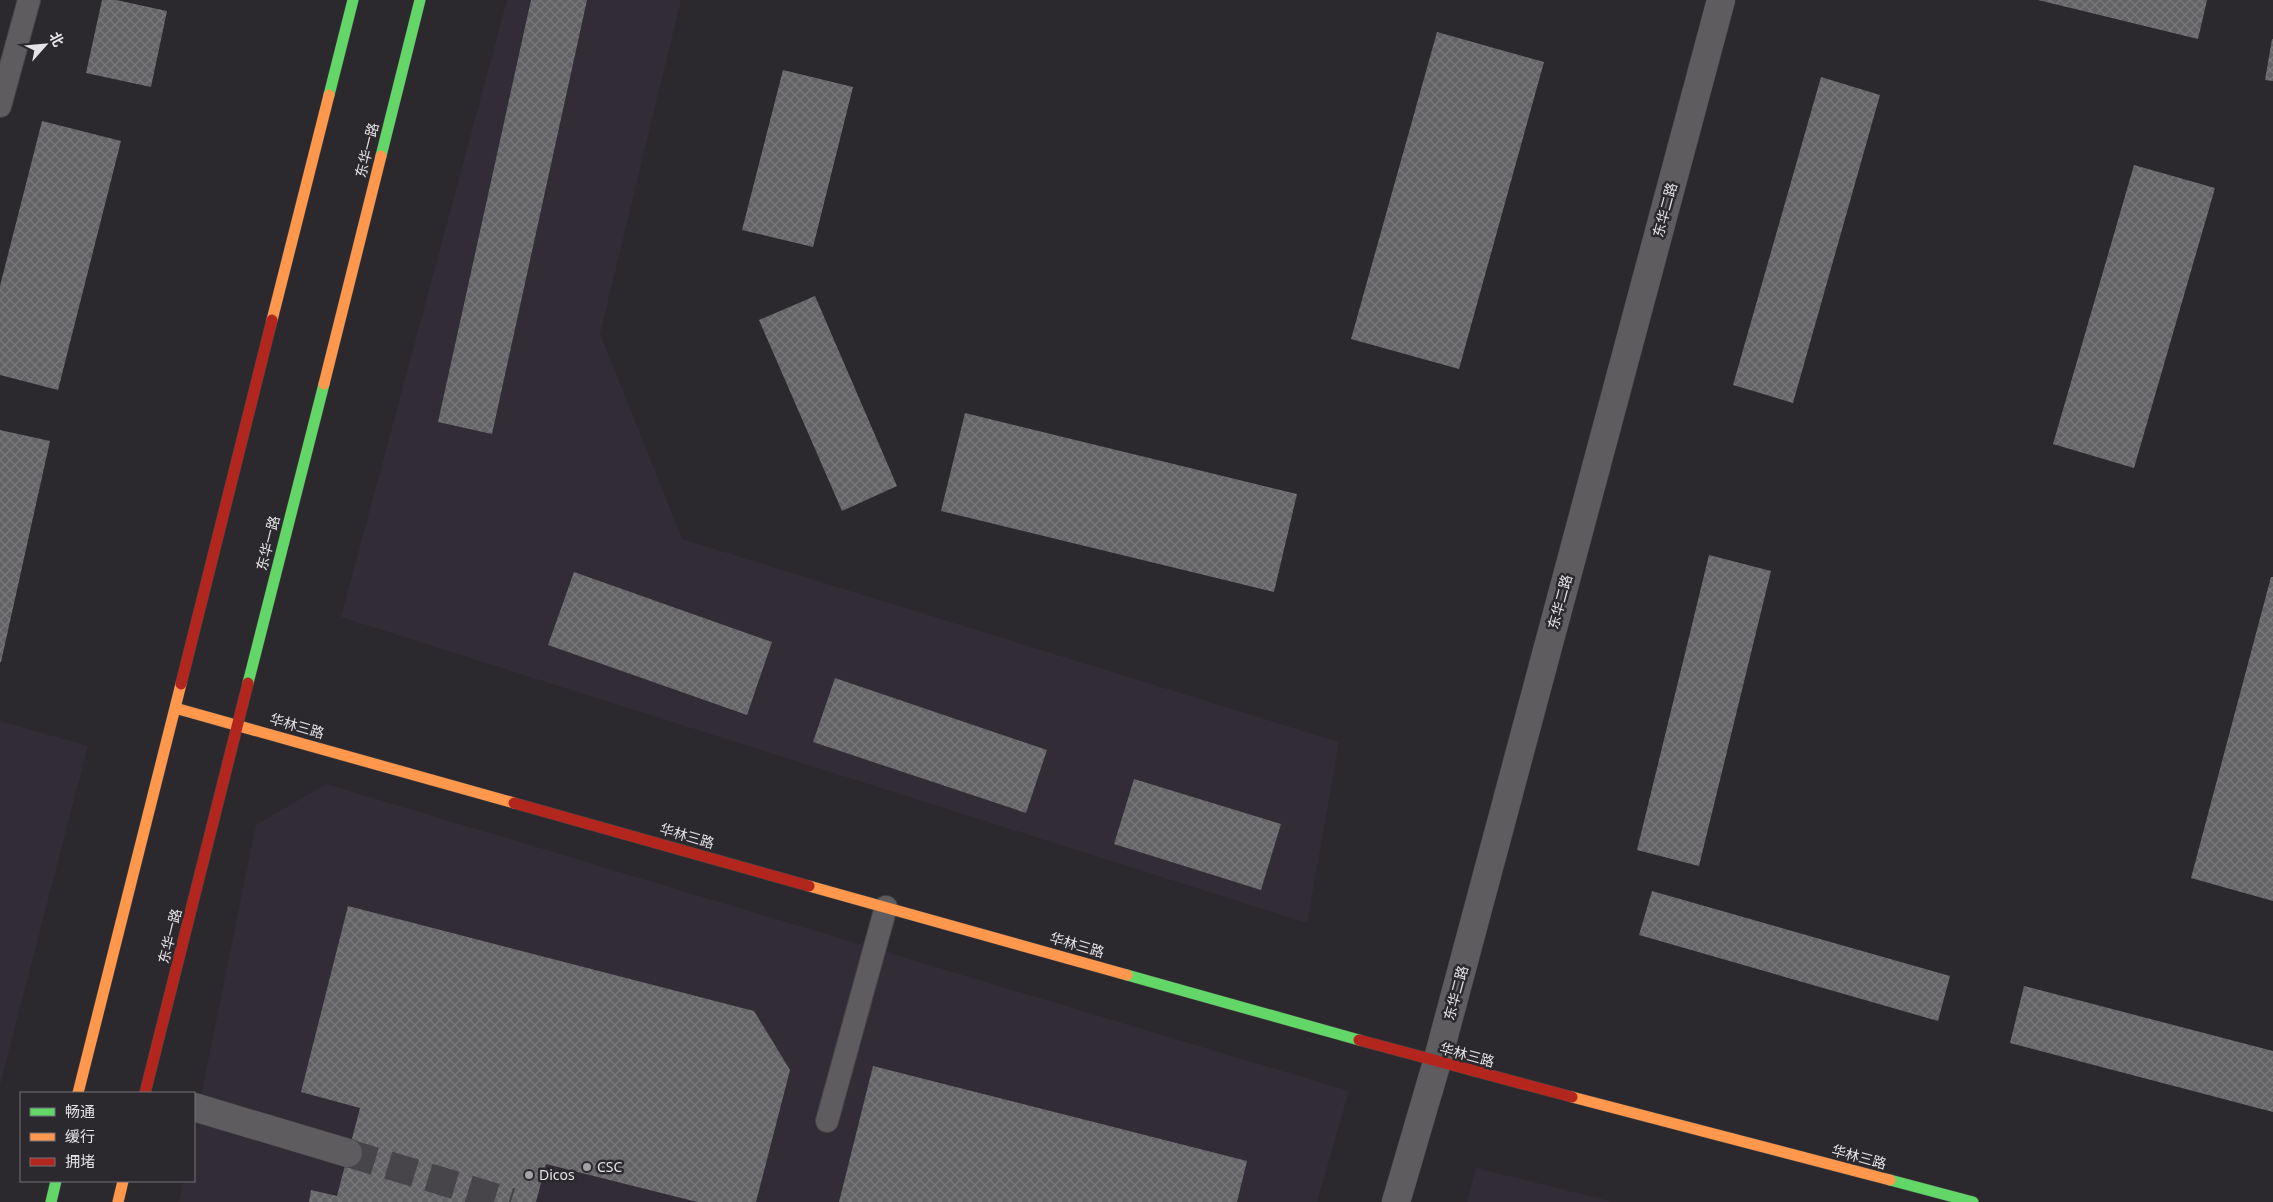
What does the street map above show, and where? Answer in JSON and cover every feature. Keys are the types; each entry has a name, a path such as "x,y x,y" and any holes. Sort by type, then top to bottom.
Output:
{"street":[{"path":"78,1092 353,0"},
{"name":"东华一路","path":"146,1092 420,0"},
{"name":"东华二路","path":"1396,1202 1437,1062 1721,0"},
{"name":"华林三路","path":"175,708 1437,1062 1973,1202"},
{"path":"195,1107 348,1153"},
{"path":"51,1202 56,1182"},
{"path":"118,1202 124,1182"}],"lane":[{"path":"0,106 29,0"},
{"path":"827,1122 886,907"}],"shaded area":[{"path":"507,0 681,0 600,334 682,539 1339,742 1307,923 341,617"},
{"path":"0,721 88,746 0,1085"},
{"path":"326,784 1349,1091 1317,1202 179,1202 183,1182 195,1182 195,1125 256,825"},
{"path":"1476,1168 1614,1202 1467,1202"}],"building":[{"path":"102,0 116,0 167,11 151,87 86,73"},
{"path":"531,0 587,0 492,434 438,422"},
{"path":"2038,0 2207,0 2198,39"},
{"path":"1437,32 1544,62 1459,369 1351,339"},
{"path":"2273,39 2273,81 2265,80"},
{"path":"783,70 853,87 813,247 742,230"},
{"path":"1821,77 1880,95 1793,403 1733,385"},
{"path":"42,121 121,141 58,390 0,375 0,286"},
{"path":"2134,165 2215,188 2134,468 2053,444"},
{"path":"815,296 897,486 842,511 759,320"},
{"path":"965,413 1297,494 1274,592 941,511"},
{"path":"0,430 50,441 1,662 0,662"},
{"path":"1709,555 1771,571 1699,866 1637,850"},
{"path":"574,572 772,642 747,715 548,645"},
{"path":"2271,577 2273,577 2273,901 2191,878"},
{"path":"835,678 1047,750 1026,813 813,742"},
{"path":"1134,779 1281,824 1261,890 1114,844"},
{"path":"1652,891 1950,976 1938,1021 1639,935"},
{"path":"348,906 754,1011 790,1070 756,1202 697,1202 546,1164 536,1202 309,1202 311,1190 337,1196 360,1108 301,1092"},
{"path":"2024,986 2273,1051 2273,1112 2010,1043"},
{"path":"873,1066 1247,1161 1237,1202 839,1202"}],"tunnel":[{"path":"348,1153 511,1202"}],"traffic: fast":[{"path":"329,95 353,0"},
{"path":"381,156 420,0"},
{"path":"248,683 324,384"},
{"path":"1127,975 1359,1040"},
{"path":"1890,1180 1973,1202"},
{"path":"51,1202 56,1182"}],"traffic: slow":[{"path":"272,320 329,95"},
{"path":"324,384 381,156"},
{"path":"78,1092 181,684"},
{"path":"175,708 514,803"},
{"path":"809,886 1127,975"},
{"path":"1572,1097 1890,1180"},
{"path":"118,1202 123,1182"}],"traffic: jam":[{"path":"181,684 272,320"},
{"path":"145,1092 248,683"},
{"path":"514,803 809,886"},
{"path":"1359,1040 1572,1097"}],"place":[{"name":"CSC","path":"587,1167"},
{"name":"Dicos","path":"529,1175"}]}
